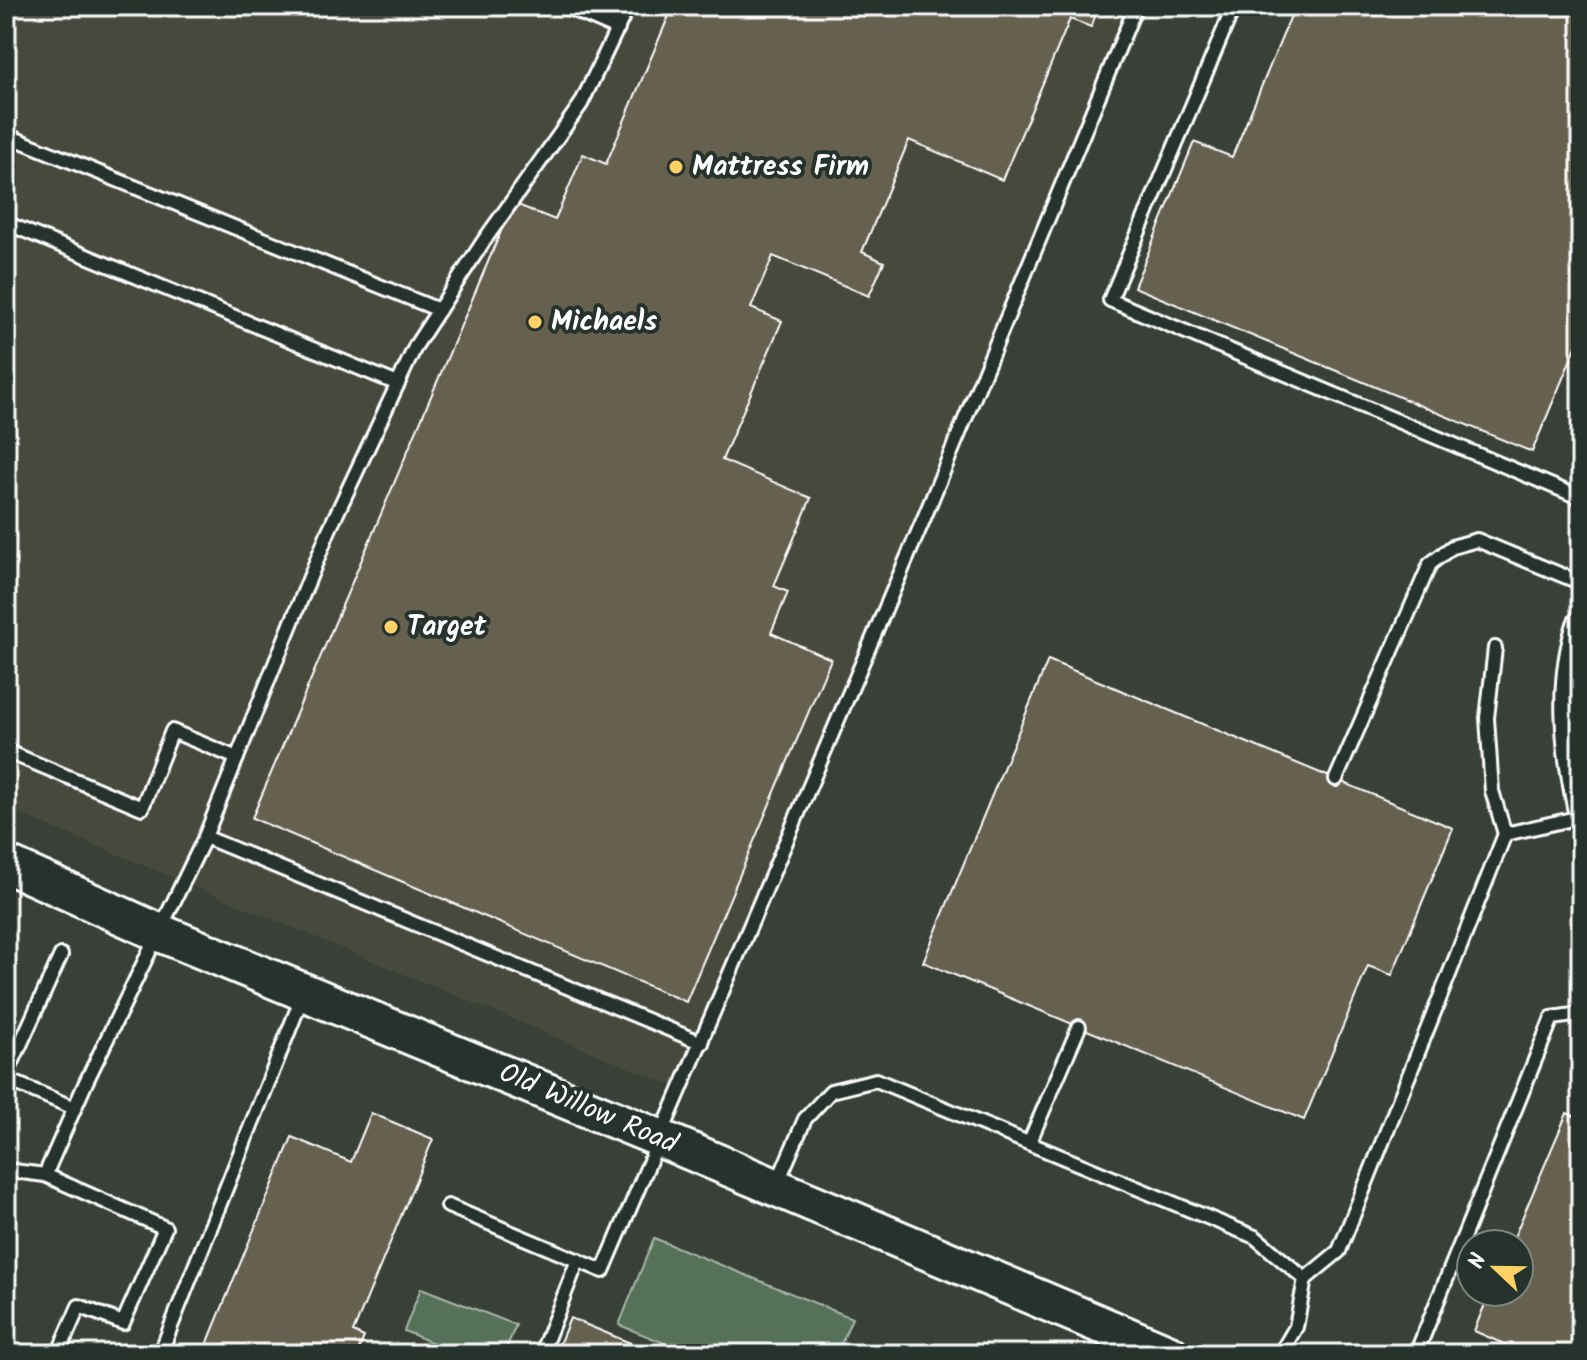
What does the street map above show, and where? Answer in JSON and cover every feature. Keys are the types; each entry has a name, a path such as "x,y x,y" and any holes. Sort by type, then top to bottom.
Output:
{"street":[{"path":"1581,625 1571,679 1572,759 1581,806"},
{"name":"Old Willow Road","path":"10,869 1170,1354"}],"lane":[{"path":"564,6 618,29"},
{"path":"45,1175 74,1108 205,837 329,530 416,345 581,104 628,6"},
{"path":"448,1206 603,1271 924,518 1136,6"},
{"path":"1234,6 1110,300 1581,498"},
{"path":"6,135 439,310"},
{"path":"6,223 398,384"},
{"path":"1336,779 1430,564 1452,547 1477,540 1581,583"},
{"path":"1280,1354 1296,1327 1305,1279 1339,1251 1505,834 1492,791 1487,718 1495,648"},
{"path":"6,751 142,808 172,731 237,758"},
{"path":"1505,834 1581,817"},
{"path":"205,837 702,1043"},
{"path":"61,955 6,1077 74,1108"},
{"path":"160,1354 304,992"},
{"path":"1416,1354 1552,1018 1581,1014"},
{"path":"1029,1143 1079,1027"},
{"path":"775,1188 805,1119 831,1091 876,1080 1255,1237 1305,1279"},
{"path":"6,1170 45,1175 165,1228 123,1323 79,1306 58,1354"},
{"path":"541,1354 578,1260"}],"shaded area":[{"path":"6,6 1148,6 680,1089 6,808"}],"green space":[{"path":"654,1238 852,1318 837,1354 692,1354 619,1325"},
{"path":"421,1288 516,1325 504,1354 460,1354 404,1331"}],"building":[{"path":"673,6 1099,6 1091,27 1070,19 1002,180 909,140 862,252 884,262 869,296 773,256 751,308 782,321 722,460 811,498 774,586 788,592 771,633 831,659 686,1002 252,818 513,203 555,220 583,154 606,164"},
{"path":"1295,6 1581,6 1581,335 1532,452 1134,287 1194,142 1232,157"},
{"path":"1048,660 1453,828 1392,975 1368,966 1304,1120 923,962"},
{"path":"371,1113 433,1139 353,1332 364,1337 357,1354 203,1354 292,1137 351,1162"},
{"path":"1567,1113 1581,1119 1581,1354 1527,1354 1474,1331 1483,1308 1535,1308 1535,1228 1518,1228"},
{"path":"570,1318 657,1354 555,1354"}],"place":[{"name":"Mattress Firm","path":"676,167"},
{"name":"Michaels","path":"535,322"},
{"name":"Target","path":"391,627"}]}
